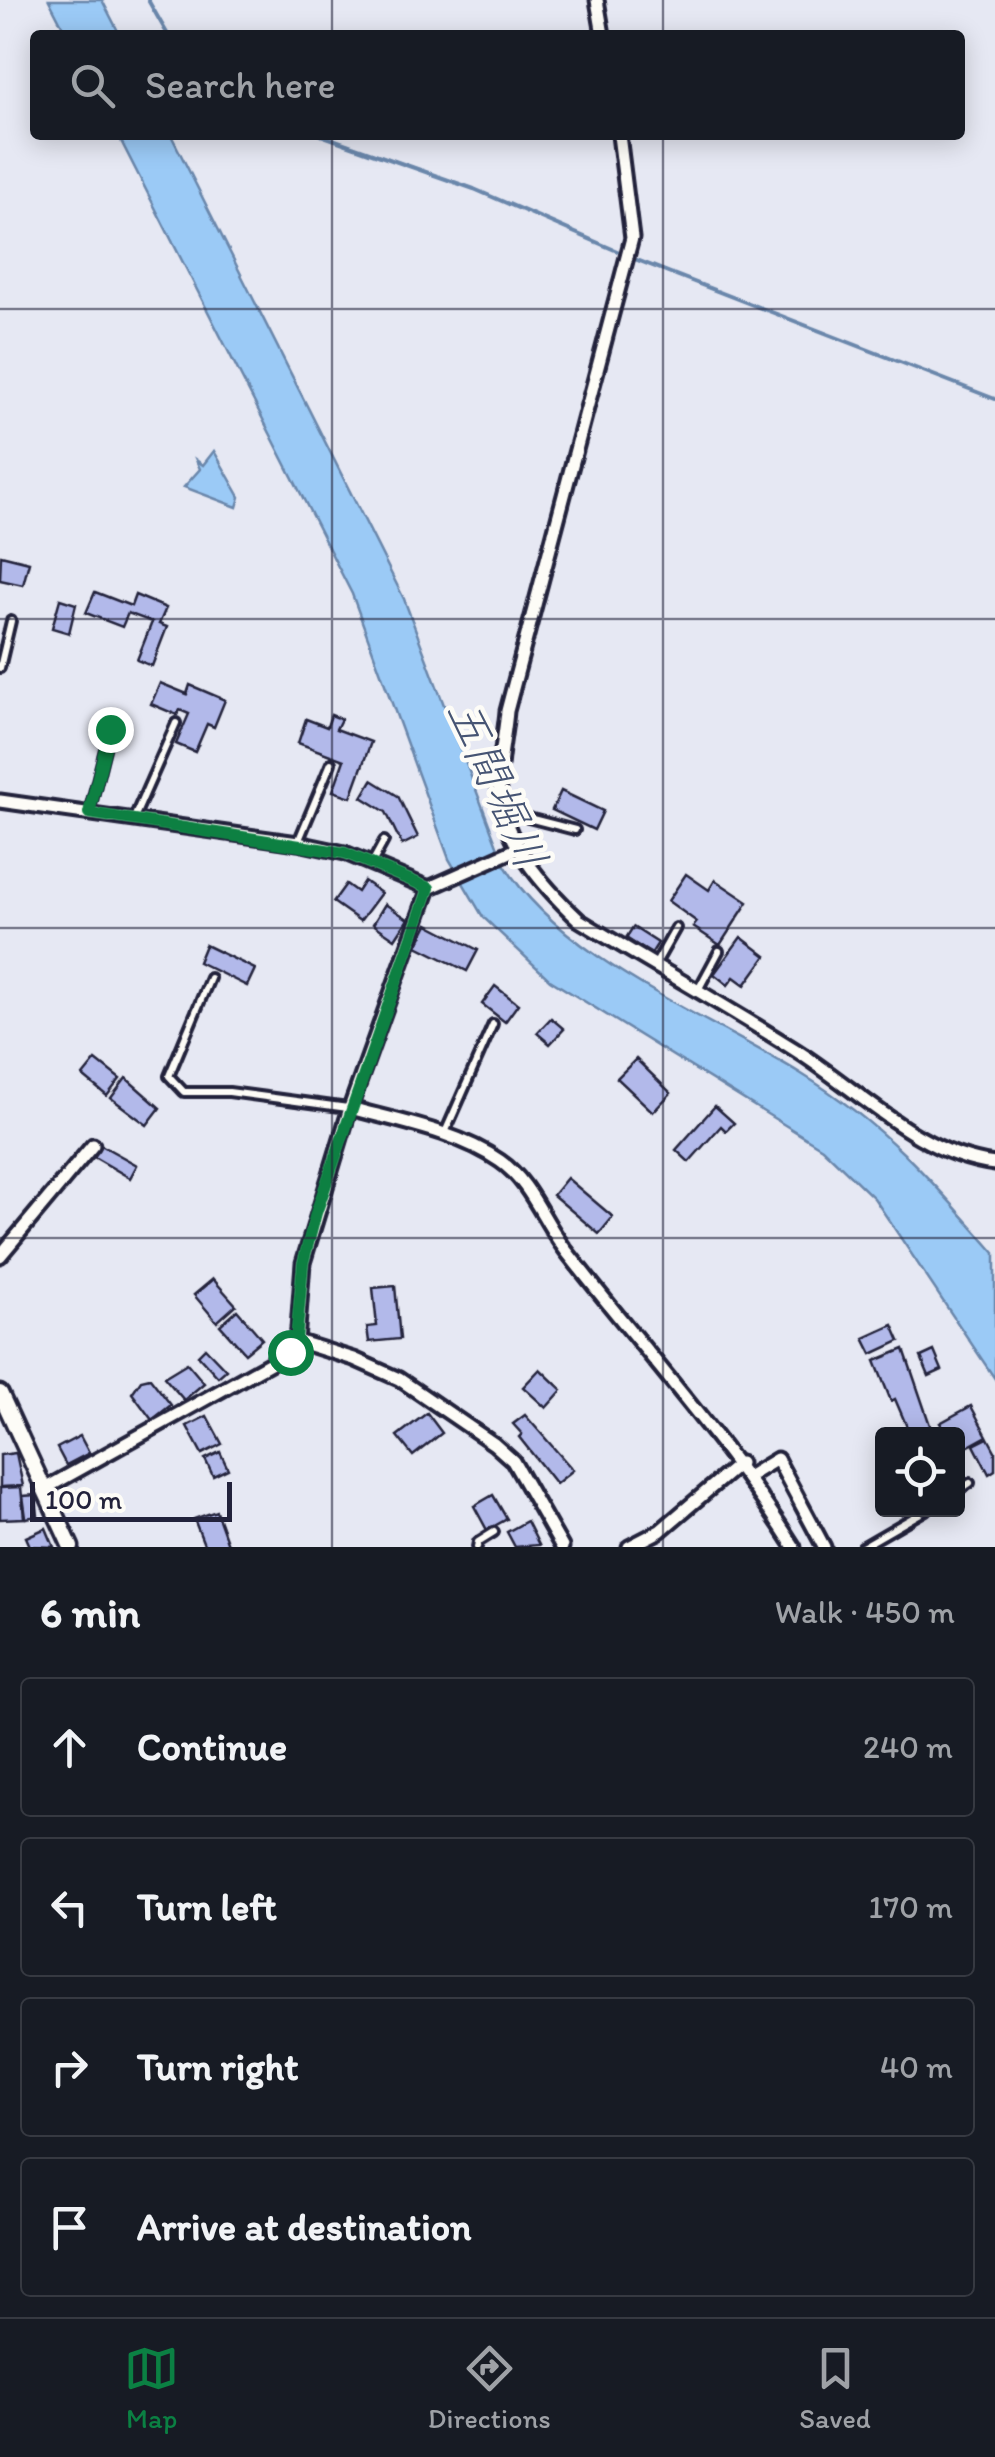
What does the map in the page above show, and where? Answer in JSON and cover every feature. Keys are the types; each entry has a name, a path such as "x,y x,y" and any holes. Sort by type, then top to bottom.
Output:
{"street":[{"path":"597,0 602,30"},
{"path":"620,140 630,214 629,246 507,711 499,789 504,811 519,848 550,893 580,920 826,1070 934,1148 967,1160 995,1164"},
{"path":"0,801 298,843 372,863 429,888"},
{"path":"46,1488 250,1378 290,1352 296,1341 303,1263 350,1108 429,888 519,848"},
{"path":"350,1108 478,1147 504,1163 529,1191 564,1248 740,1464 794,1547"},
{"path":"0,1256 93,1144"},
{"path":"296,1341 354,1358 399,1379 494,1444 513,1461 562,1547"},
{"path":"0,1393 71,1547"},
{"path":"749,1476 777,1459 824,1547"},
{"path":"629,1547 660,1531 740,1464"}],"lane":[{"path":"0,668 11,621"},
{"path":"134,819 176,724"},
{"path":"89,813 110,729"},
{"path":"298,843 331,763"},
{"path":"504,811 575,830"},
{"path":"372,863 384,840"},
{"path":"655,966 676,928"},
{"path":"697,991 720,951"},
{"path":"210,978 169,1076 184,1092 229,1092 350,1108"},
{"path":"444,1136 492,1024"},
{"path":"965,1487 970,1484"},
{"path":"862,1547 914,1517"},
{"path":"477,1547 478,1542 494,1532"}],"water":[{"path":"49,0 102,0 117,30 64,30"},
{"path":"121,140 174,140 404,599 504,864 529,897 598,956 830,1092 882,1133 928,1177 995,1253 995,1379 874,1198 822,1148 550,980 483,917 449,859 352,594"},
{"path":"214,451 240,497 237,507 184,487 200,469 196,460 203,465"}],"building":[{"path":"1,555 29,562 23,585 0,580"},
{"path":"95,592 131,606 135,595 166,608 159,624 167,627 152,666 137,660 152,622 128,613 122,627 86,613"},
{"path":"60,599 76,604 69,633 52,628"},
{"path":"160,683 187,694 190,685 225,700 214,727 207,724 195,752 176,744 189,714 180,710 177,715 151,704"},
{"path":"331,715 341,719 336,729 371,742 351,797 333,791 344,760 298,743 306,719 327,727"},
{"path":"372,780 398,796 418,837 402,845 386,812 362,797"},
{"path":"561,791 603,811 594,830 552,810"},
{"path":"686,874 709,890 715,880 748,902 720,945 693,927 697,922 668,901"},
{"path":"364,881 381,893 360,921 333,902 346,884 357,892"},
{"path":"385,904 408,919 395,939 373,924"},
{"path":"428,924 478,950 467,971 417,946"},
{"path":"633,927 658,943 651,954 626,938"},
{"path":"741,937 766,956 745,985 734,977 728,985 714,974"},
{"path":"205,945 255,969 247,986 198,962"},
{"path":"495,986 518,1004 505,1022 482,1004"},
{"path":"551,1018 564,1029 550,1044 537,1033"},
{"path":"636,1059 671,1093 653,1112 617,1078"},
{"path":"96,1060 120,1079 107,1096 83,1076"},
{"path":"126,1078 160,1108 147,1125 111,1098"},
{"path":"715,1106 734,1123 726,1131 721,1126 689,1162 676,1150"},
{"path":"101,1145 137,1165 130,1178 94,1157"},
{"path":"567,1178 613,1217 599,1234 553,1195"},
{"path":"213,1279 236,1305 217,1322 194,1295"},
{"path":"395,1286 400,1339 369,1342 367,1327 377,1326 373,1288"},
{"path":"237,1310 262,1339 245,1353 220,1325"},
{"path":"893,1325 900,1341 872,1354 864,1338"},
{"path":"205,1348 226,1370 218,1377 198,1355"},
{"path":"904,1349 931,1427 907,1427 895,1399 891,1401 875,1361"},
{"path":"934,1351 942,1370 929,1376 921,1357"},
{"path":"187,1363 204,1383 184,1400 164,1377"},
{"path":"540,1369 562,1390 546,1408 523,1387"},
{"path":"150,1378 171,1405 152,1420 132,1393 141,1380"},
{"path":"971,1406 987,1436 965,1448 965,1427 943,1427 940,1423"},
{"path":"427,1413 442,1433 413,1456 397,1436"},
{"path":"525,1415 573,1470 556,1484 513,1424"},
{"path":"207,1416 222,1444 202,1454 187,1426"},
{"path":"80,1436 89,1453 66,1465 57,1448"},
{"path":"988,1438 995,1451 995,1470 989,1474 974,1445"},
{"path":"220,1452 228,1469 213,1476 205,1459"},
{"path":"16,1453 23,1486 0,1487 0,1455"},
{"path":"21,1487 24,1518 0,1519 0,1488"},
{"path":"36,1495 38,1516 26,1518 23,1496"},
{"path":"493,1495 507,1519 487,1530 474,1506"},
{"path":"216,1511 229,1547 205,1547 194,1519"},
{"path":"527,1521 539,1545 515,1547 507,1532"},
{"path":"46,1528 54,1547 30,1546 26,1537"}],"waterway":[{"path":"148,0 165,30"},
{"path":"335,140 474,189 624,254"},
{"path":"632,258 995,399"}],"route":[{"path":"110,729 89,813 345,853 413,878 429,888 316,1213 303,1263 296,1341 290,1352"}],"water label":[{"name":"五間堀川","path":"498,784"}]}
